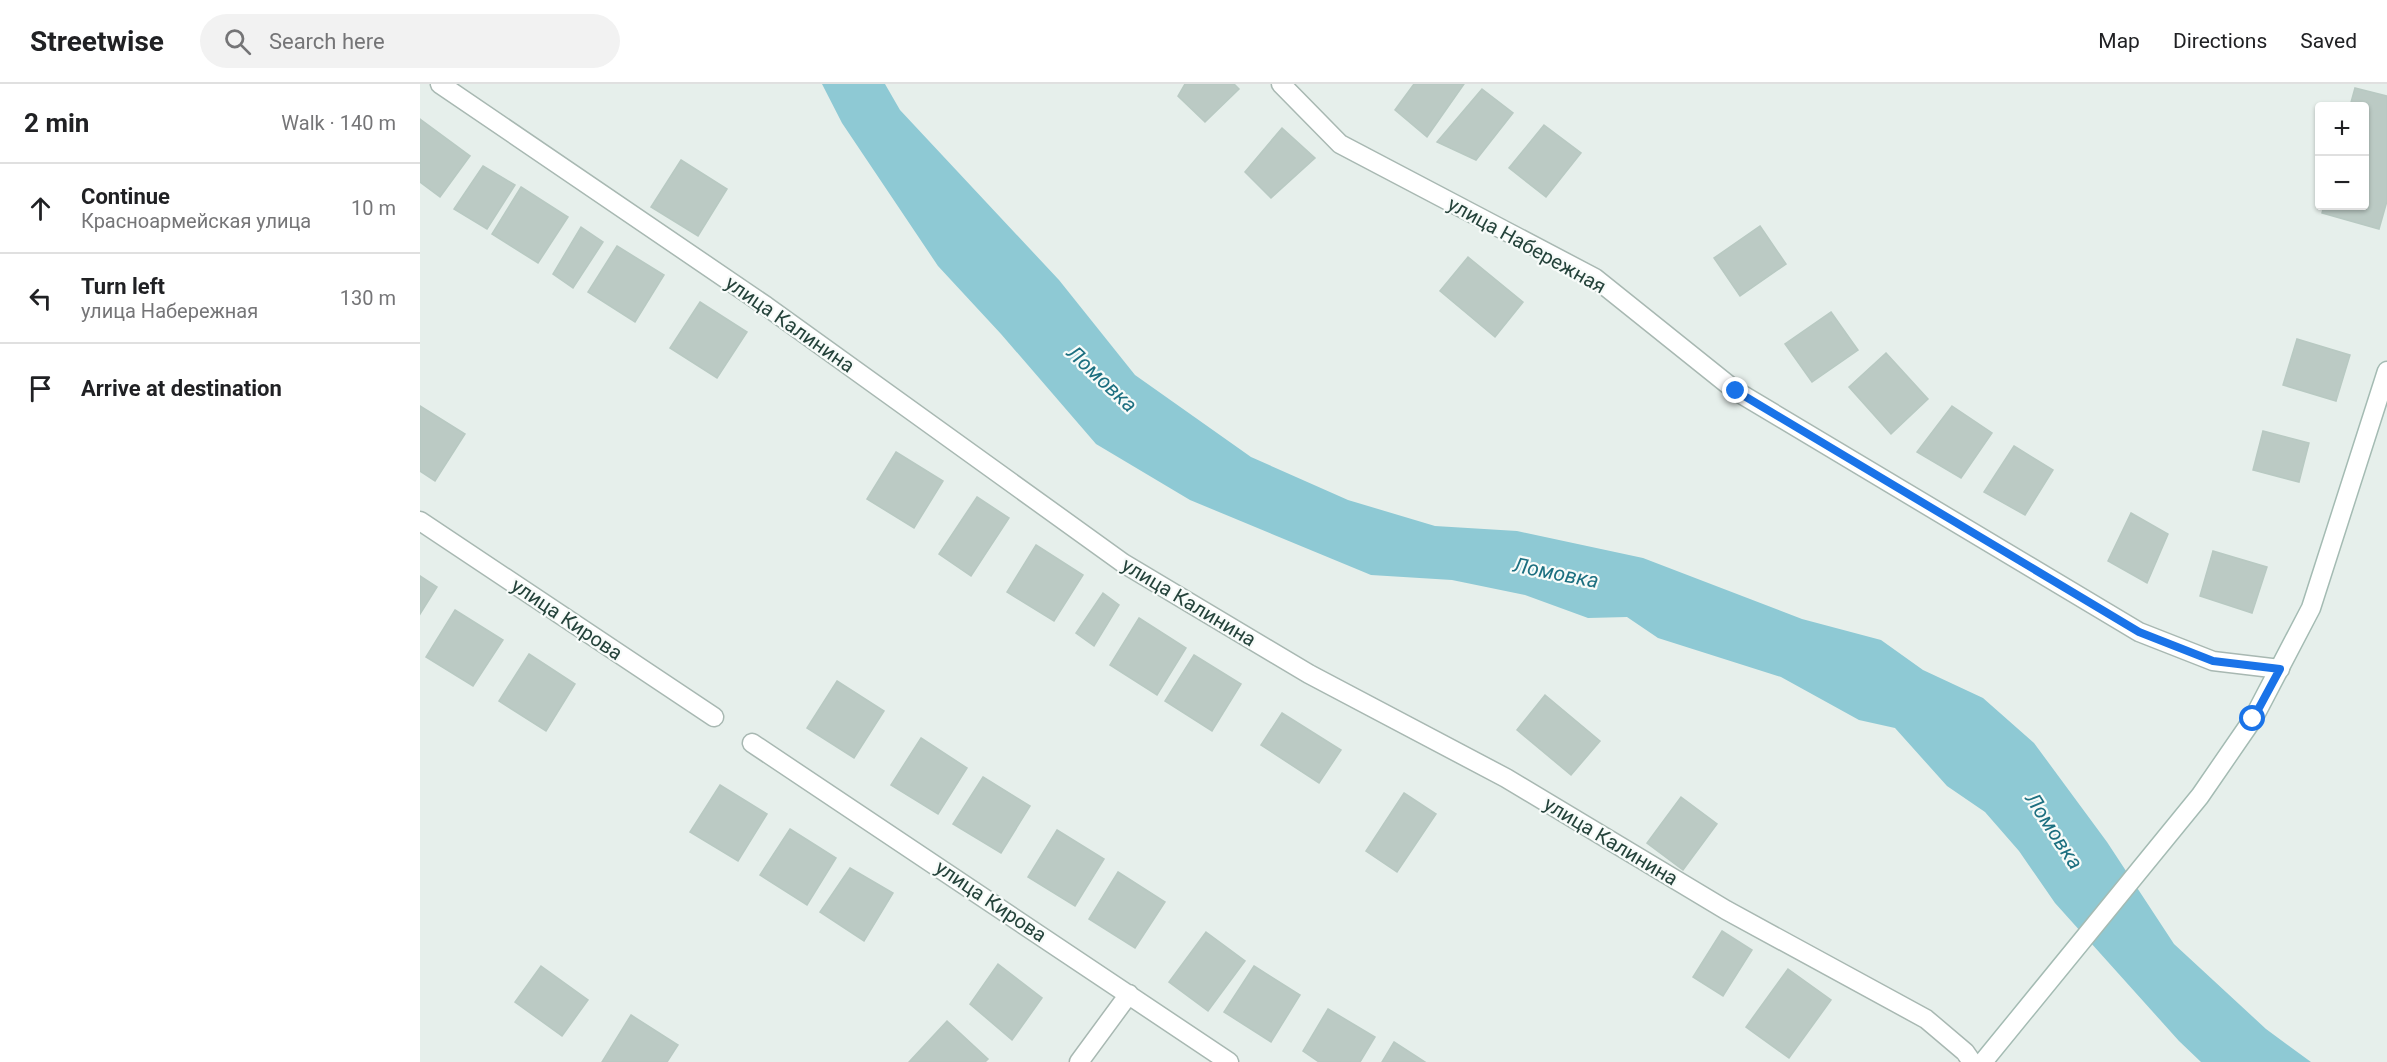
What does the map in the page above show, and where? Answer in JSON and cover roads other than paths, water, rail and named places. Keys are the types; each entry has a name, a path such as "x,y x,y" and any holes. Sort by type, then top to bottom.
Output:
{"street":[{"name":"улица Калинина","path":"440,84 766,306 1123,563 1309,674 1506,778 1726,910 1926,1019 1965,1052 1972,1062"},
{"name":"улица Набережная","path":"1281,84 1340,144 1595,278 1736,391 2139,632 2213,661 2280,669"},
{"path":"1983,1062 2200,796 2253,719 2311,608 2387,371"},
{"name":"улица Кирова","path":"420,521 714,717"},
{"name":"улица Кирова","path":"752,743 1229,1062"},
{"path":"1079,1062 1129,994"}],"water":[{"name":"Ломовка","path":"822,84 885,84 900,110 1059,280 1135,375 1251,457 1348,500 1435,526 1517,531 1643,558 1802,619 1881,640 1923,670 1983,698 2034,743 2107,842 2174,944 2266,1029 2311,1062 2201,1062 2179,1041 2055,903 2019,851 1985,812 1947,786 1895,728 1859,720 1781,677 1658,638 1627,617 1588,618 1525,595 1452,580 1371,575 1190,500 1096,444 1001,334 938,266 842,123"}]}
